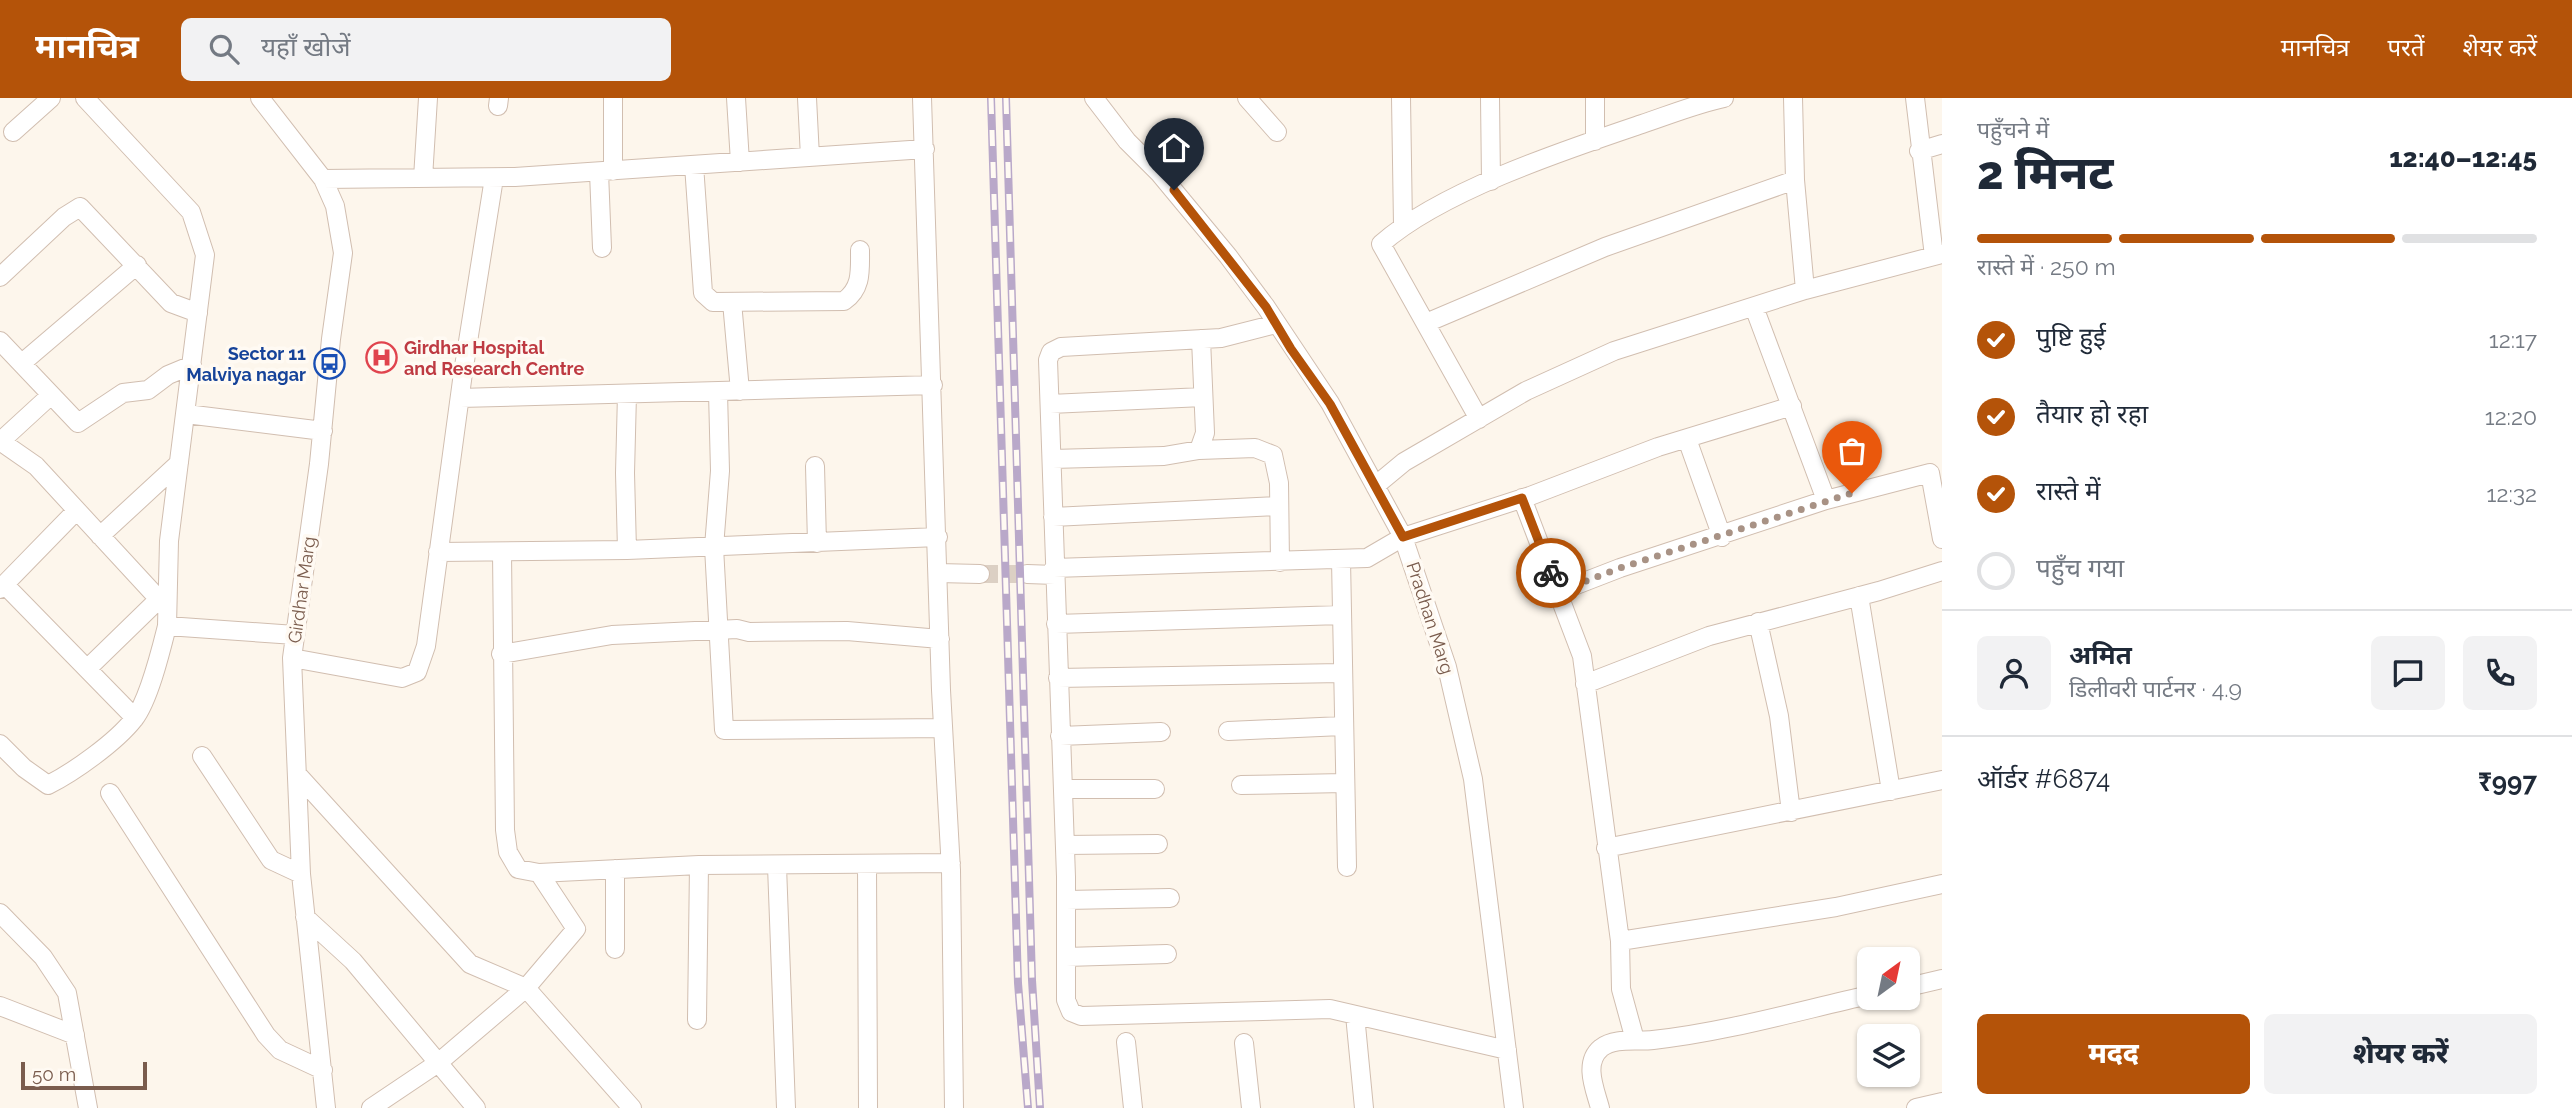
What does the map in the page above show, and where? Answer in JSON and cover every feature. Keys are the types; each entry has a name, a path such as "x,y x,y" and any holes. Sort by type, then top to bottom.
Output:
{"street":[{"path":"13,132 51,98"},
{"path":"0,744 23,768 48,785 74,772 135,718 159,659 169,541 205,255 191,212 85,98"},
{"name":"Girdhar Marg","path":"260,98 323,179 335,206 343,253 323,431 292,658 301,874 326,1108"},
{"path":"423,178 428,98"},
{"path":"602,248 613,98"},
{"path":"736,98 740,162"},
{"path":"807,98 810,157"},
{"path":"922,98 943,728 951,863 954,1108"},
{"name":"Pradhan Marg","path":"1094,98 1127,141 1160,174 1228,256 1276,324 1330,404 1403,537 1447,667 1473,779 1514,1108"},
{"path":"1247,98 1277,132"},
{"path":"1401,98 1403,225"},
{"path":"1490,98 1491,181"},
{"path":"1595,98 1595,141"},
{"path":"1479,419 1381,244 1403,225 1491,181 1690,103 1724,98"},
{"path":"1793,98 1795,180 1805,290"},
{"path":"1375,486 1404,462 1526,391 1614,351 1805,290 1938,255 1919,151 1915,98"},
{"path":"1919,151 1942,144"},
{"path":"323,179 494,178 925,149"},
{"path":"694,165 703,293 713,302 844,301 855,293 860,278 860,250"},
{"path":"292,658 402,678 417,672 426,646 494,178"},
{"path":"1426,323 1605,247 1795,180"},
{"path":"0,277 64,217 80,206 171,303 198,313"},
{"path":"22,363 137,265"},
{"path":"732,302 740,391"},
{"path":"1754,307 1826,500"},
{"path":"1276,324 1221,338 1061,347 1051,352 1048,360 1065,845 1066,1000 1070,1012 1081,1016 1330,1009 1507,1050"},
{"path":"1199,450 1205,433 1201,339"},
{"path":"0,341 78,423 123,393 148,390 168,375 192,365"},
{"path":"460,398 933,385"},
{"path":"718,392 720,471 714,547 724,730 943,728"},
{"path":"627,394 627,551"},
{"path":"51,395 1,440 36,467 164,611 295,635"},
{"path":"1050,404 1203,397"},
{"path":"1027,574 1367,558 1403,537 1791,406"},
{"path":"186,414 323,431"},
{"path":"1687,439 1722,537"},
{"path":"1052,459 1164,456 1199,450 1255,448 1273,455 1279,483 1280,562"},
{"path":"100,536 179,463"},
{"path":"815,466 817,543"},
{"path":"1558,592 1620,568 1722,537 1826,500 1930,473 1942,539"},
{"path":"1522,498 1582,656 1620,941 1621,989 1635,1040"},
{"path":"1053,517 1279,506"},
{"path":"76,511 2,587 135,718"},
{"path":"439,552 627,551 937,537"},
{"path":"502,552 501,654 505,830 508,852 518,869 539,873 699,865 951,863"},
{"path":"1341,560 1342,726 1347,867"},
{"path":"1586,684 1709,636 1942,572"},
{"path":"939,573 980,574"},
{"path":"1859,596 1891,791"},
{"path":"87,669 164,611"},
{"path":"1056,624 1341,615"},
{"path":"1758,622 1779,716 1791,812"},
{"path":"501,654 612,635 737,629 749,632 847,631 940,639"},
{"path":"1058,678 1341,673"},
{"path":"1228,731 1342,726"},
{"path":"1060,736 1161,733"},
{"path":"202,756 271,860 301,874"},
{"path":"297,774 470,964 526,988 632,1108"},
{"path":"1606,848 1942,780"},
{"path":"1241,785 1344,783"},
{"path":"1063,789 1155,789"},
{"path":"110,793 266,1035 280,1050 323,1070"},
{"path":"1065,845 1158,844"},
{"path":"867,864 868,1108"},
{"path":"697,1020 699,865"},
{"path":"777,866 786,1108"},
{"path":"615,869 615,950"},
{"path":"371,1108 438,1063 526,988 576,929 539,873"},
{"path":"1620,941 1836,907 1942,884"},
{"path":"1066,900 1170,898"},
{"path":"0,914 43,957 67,993 88,1108"},
{"path":"305,917 353,961 476,1108"},
{"path":"1066,957 1167,954"},
{"path":"1920,984 1942,979"},
{"path":"1600,1108 1592,1079 1592,1061 1600,1048 1612,1042 1653,1040 1857,998"},
{"path":"0,1006 75,1035"},
{"path":"1355,1015 1364,1108"},
{"path":"1126,1042 1133,1108"},
{"path":"1244,1043 1251,1108"},
{"path":"1916,1108 1942,1102"}],"tunnel":[{"path":"980,574 1027,574"}],"railway":[{"path":"991,98 1018,983 1028,1108"},
{"path":"1006,98 1032,980 1040,1108"}],"way so far":[{"path":"1551,573 1558,592 1620,568 1852,493"}],"place":[{"name":"Girdhar Hospital and Research Centre","path":"381,358"},
{"name":"Sector 11 Malviya nagar","path":"329,364"}],"route":[{"path":"1174,190 1266,307 1291,349 1330,404 1403,537 1522,498 1551,573"}]}
